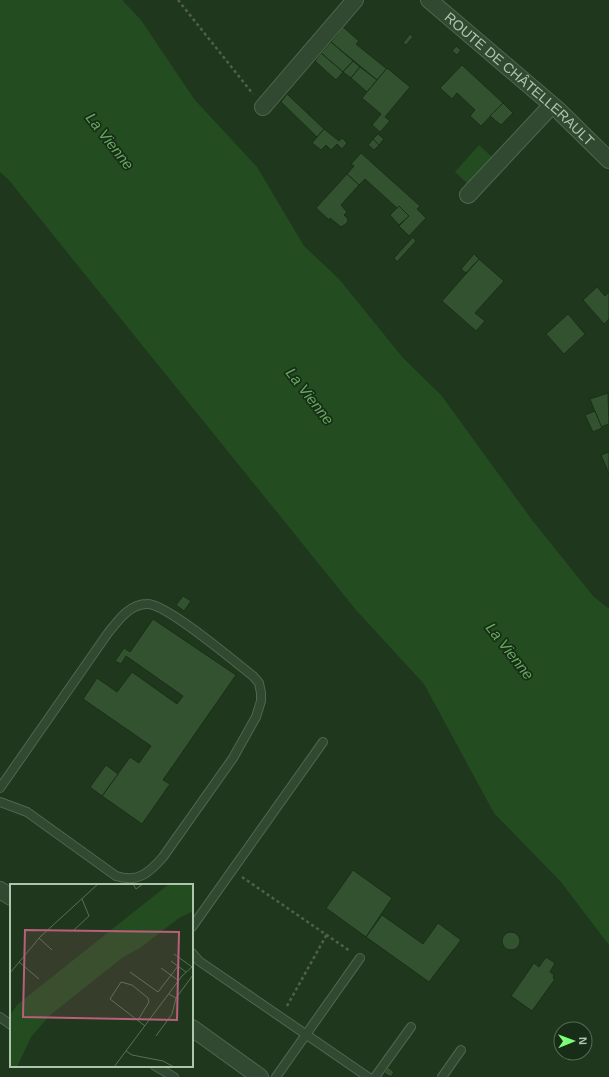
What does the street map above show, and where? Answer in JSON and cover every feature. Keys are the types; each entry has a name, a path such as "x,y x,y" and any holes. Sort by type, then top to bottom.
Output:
{"street":[{"path":"263,107 354,0"},
{"name":"ROUTE DE CHÂTELLERAULT","path":"429,0 552,105 609,160"},
{"path":"468,196 552,105"},
{"path":"0,890 10,897"},
{"path":"193,1029 260,1077"}],"lane":[{"path":"0,788 108,633 125,613 136,606 147,604 157,605 253,676 259,683 261,701 256,717 233,758 163,857 150,872 139,877 126,879 116,876 27,812 0,802"},
{"path":"193,926 323,742"},
{"path":"193,954 200,961 368,1077"},
{"path":"276,1077 360,958"},
{"path":"0,1017 10,1024"},
{"path":"375,1077 411,1027"},
{"path":"442,1077 461,1050"},
{"path":"157,1067 174,1077"}],"path":[{"path":"178,0 263,107"},
{"path":"232,870 360,958"},
{"path":"281,1017 327,934"}],"water":[{"name":"La Vienne","path":"0,0 122,0 141,20 194,99 257,167 304,246 339,279 403,358 441,395 532,520 593,596 609,609 609,945 561,882 494,813 424,684 356,610 8,179 0,172"},
{"path":"479,145 493,158 468,184 455,172"}],"building":[{"path":"343,27 359,41 356,44 387,69 377,80 331,42"},
{"path":"410,34 413,37 406,45 403,43"},
{"path":"331,42 353,61 343,72 321,53"},
{"path":"456,46 461,50 457,55 452,51"},
{"path":"321,53 343,72 336,80 315,61"},
{"path":"353,61 360,67 351,78 343,72"},
{"path":"462,65 503,103 481,126 470,116 475,110 457,93 452,99 440,88"},
{"path":"360,67 377,80 367,92 351,78"},
{"path":"387,68 410,87 385,117 390,121 380,132 372,125 381,114 362,98"},
{"path":"287,94 324,129 317,137 281,102"},
{"path":"503,103 513,113 501,125 490,116"},
{"path":"324,129 339,141 342,138 347,143 342,149 337,144 331,150 326,145 321,150 312,143"},
{"path":"378,134 384,139 379,145 373,139"},
{"path":"373,139 379,145 374,150 368,145"},
{"path":"361,153 420,206 417,209 426,218 409,236 399,226 409,216 399,206 397,208 365,179 359,185 347,174 354,166 351,164"},
{"path":"347,174 359,185 341,205 347,212 344,215 348,219 347,223 341,227 330,218 329,220 316,208"},
{"path":"399,206 409,216 399,225 390,215"},
{"path":"413,237 416,241 397,262 394,258"},
{"path":"474,254 479,259 466,273 461,269"},
{"path":"479,259 504,281 475,313 485,321 476,331 442,301"},
{"path":"597,287 605,296 609,292 609,319 604,324 583,300"},
{"path":"568,314 585,334 564,354 546,334"},
{"path":"608,393 609,424 601,427 590,399"},
{"path":"595,411 602,428 593,432 585,415"},
{"path":"609,452 609,474 601,455"},
{"path":"183,596 191,601 184,611 176,605"},
{"path":"153,619 236,675 163,780 170,784 142,824 102,796 130,757 139,763 151,746 83,699 97,678 117,692 132,672 177,704 183,696 126,656 121,664 115,661 124,648 130,652"},
{"path":"106,765 118,774 102,796 90,787"},
{"path":"353,870 392,898 366,937 326,908"},
{"path":"382,915 423,944 438,923 461,940 429,982 366,937"},
{"path":"511,932 517,935 520,941 517,947 511,950 505,947 502,941 505,935"},
{"path":"546,957 555,963 550,972 554,975 553,978 555,979 532,1011 511,996 534,963 539,967"},
{"path":"388,1067 394,1072 391,1077 384,1073"}]}
